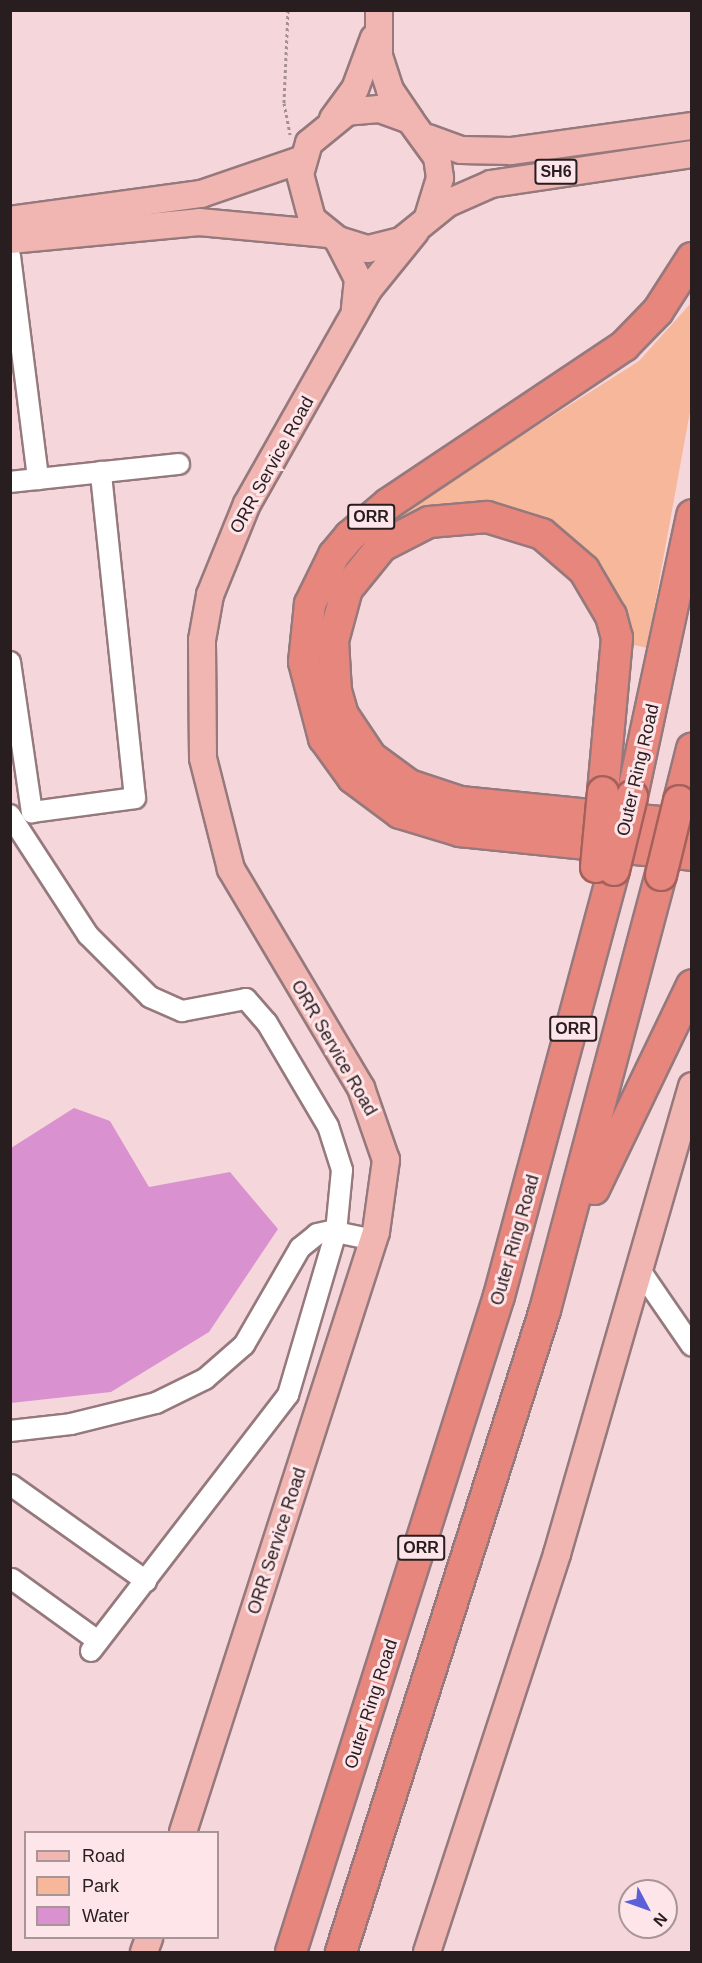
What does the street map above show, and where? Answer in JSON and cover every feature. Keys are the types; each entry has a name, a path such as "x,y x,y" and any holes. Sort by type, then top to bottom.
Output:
{"highway":[{"name":"ORR","path":"692,258 658,311 624,346 388,504 350,536 334,555 310,604 304,662 314,715 330,748 353,778 400,813 460,831 692,855"},
{"name":"Outer Ring Road","path":"291,1953 499,1296 601,918 605,868 618,794 692,515"},
{"name":"ORR","path":"618,794 617,638 612,616 584,570 542,534 487,517 429,522 382,546 347,589 333,641 341,707 371,757 409,785 460,802 685,813"},
{"name":"ORR","path":"342,1953 559,1262 661,875 685,813 692,748"},
{"path":"559,1262 692,985"}],"main road":[{"path":"10,220 201,194 299,151 333,119 370,56 379,15"},
{"path":"379,15 379,56 387,82 410,120"},
{"name":"SH6","path":"333,119 380,108 410,120 428,138 461,150 511,151 692,126"},
{"name":"SH6","path":"422,225 440,178 428,138"},
{"path":"299,151 305,205 333,237 358,279 351,324"},
{"name":"SH6","path":"10,240 199,222 333,237 376,248 422,225 491,184 692,154"},
{"name":"ORR Service Road","path":"184,1831 374,1240 386,1160 378,1124 231,869 203,758 199,695 208,606 225,553 368,290 422,225"},
{"path":"427,1953 557,1554 692,1086"}],"street":[{"path":"10,256 38,479"},
{"path":"10,482 179,464"},
{"path":"10,662 32,812 135,798 101,472"},
{"path":"10,815 87,935 150,997 182,1011 246,999 267,1023 338,1149 342,1192 336,1232 288,1395 94,1646 12,1579"},
{"path":"10,1431 71,1424 156,1403 205,1379 244,1345 300,1248 317,1234 336,1232 374,1240"},
{"path":"639,1269 692,1346"},
{"path":"10,1485 146,1581"}],"path":[{"path":"288,10 284,102 299,151"}],"green space":[{"path":"691,303 691,406 647,648 634,645 624,604 592,554 549,521 488,505 390,526 387,521 639,361"}],"water":[{"path":"74,1108 110,1121 149,1187 230,1172 278,1229 209,1332 111,1392 11,1403 11,1148"}]}
